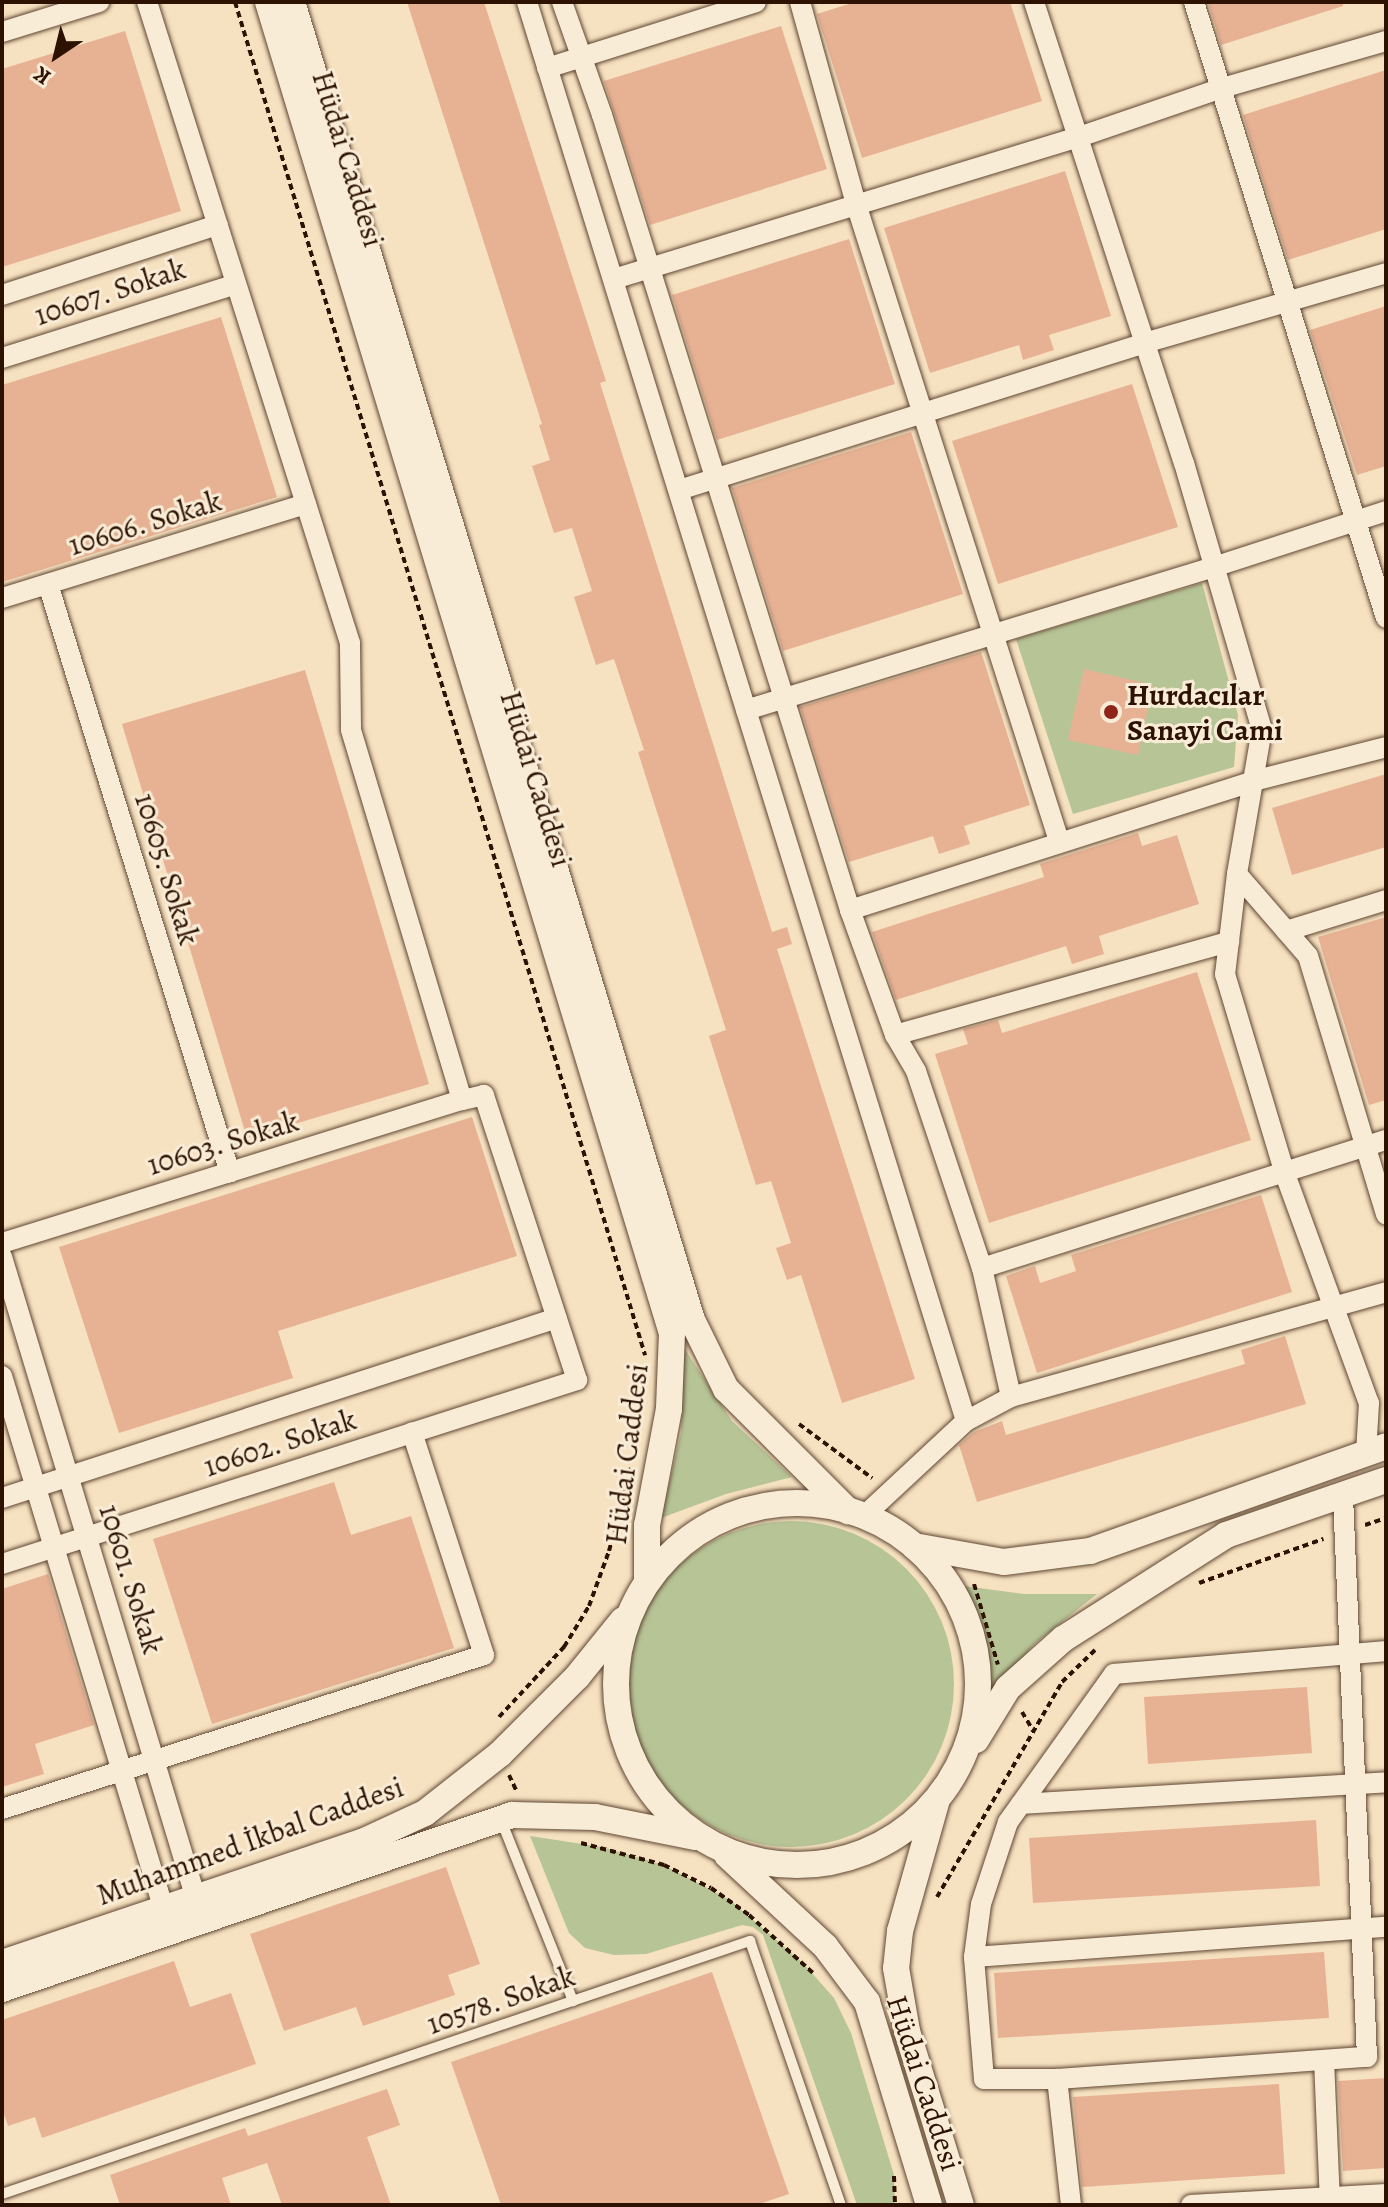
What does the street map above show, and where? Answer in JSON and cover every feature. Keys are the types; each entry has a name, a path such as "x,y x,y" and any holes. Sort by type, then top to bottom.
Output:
{"street":[{"path":"2,32 99,2"},
{"path":"147,2 350,643 351,729 462,1100 484,1095 557,1318"},
{"name":"Hüdai Caddesi","path":"268,2 672,1333 669,1409 647,1525 647,1582"},
{"name":"Hüdai Caddesi","path":"292,2 692,1320 726,1389 856,1513"},
{"path":"527,2 966,1421"},
{"path":"562,2 649,267 850,910 895,1035 916,1071 982,1268 1011,1397"},
{"path":"547,68 756,2"},
{"path":"800,2 856,204 1059,841"},
{"path":"633,1608 647,1582 684,1542 731,1515 784,1503 811,1504 856,1513 914,1546 1004,1562 1090,1551 1376,1450 1369,1403 1285,1174 1225,974 1237,874 1262,729 1144,343 1034,2"},
{"path":"1194,2 1386,618"},
{"path":"614,279 1076,138 1222,88 1386,41"},
{"name":"10607. Sokak","path":"2,295 218,225"},
{"path":"679,490 1144,343 1386,273"},
{"name":"10607. Sokak","path":"2,358 236,284"},
{"name":"10606. Sokak","path":"2,598 306,504"},
{"path":"746,710 1214,567 1386,511"},
{"name":"10605. Sokak","path":"48,584 230,1173"},
{"path":"850,910 1253,781 1386,747"},
{"path":"1237,874 1308,956 1386,1215"},
{"path":"1286,931 1386,900"},
{"path":"895,1035 1229,942"},
{"name":"10603. Sokak","path":"2,1243 462,1100"},
{"path":"982,1268 1386,1140"},
{"name":"10601. Sokak","path":"2,1257 199,1908"},
{"path":"856,1513 889,1490 966,1421 1011,1397 1386,1292"},
{"name":"10602. Sokak","path":"2,1498 557,1318 577,1380 2,1564"},
{"path":"2,1376 167,1919"},
{"path":"2,1809 484,1655 412,1432"},
{"path":"711,1843 764,1862 788,1865 835,1861 859,1855 901,1833 936,1801 1008,1688 1063,1639 1226,1535 1386,1480"},
{"path":"1343,1495 1350,1654 1356,1785 1362,1929 1377,2057 1057,2079 984,2079 974,1957 981,1904 1008,1822 1114,1674 1350,1654 1386,1651"},
{"path":"914,1546 954,1593 975,1650 976,1712 957,1770"},
{"name":"Hüdai Caddesi","path":"633,1608 617,1664 616,1694 624,1737 642,1777 659,1801 711,1843 825,1946 867,2002 929,2205"},
{"name":"Muhammed İkbal Caddesi","path":"199,1908 396,1828 449,1797 500,1754 577,1677 633,1608"},
{"path":"1021,1804 1386,1782"},
{"name":"Hüdai Caddesi","path":"936,1801 902,1921 896,1968 907,2031 961,2205"},
{"name":"Muhammed İkbal Caddesi","path":"2,1989 167,1919 500,1817 526,1812 569,1815 711,1843"},
{"name":"Muhammed İkbal Caddesi","path":"2,1963 167,1919"},
{"path":"974,1957 1386,1927"},
{"path":"1324,2060 1330,2201"},
{"path":"1057,2079 1071,2205"},
{"path":"1191,2205 1330,2201 1386,2194"}],"lane":[{"path":"500,1817 573,2001"},
{"name":"10578. Sokak","path":"2,2194 750,1941 841,2205"}],"path":[{"path":"792,1420 889,1490"},
{"path":"974,1584 1001,1674 1033,1730"}],"green space":[{"path":"1202,583 1238,715 1234,767 1073,814 1016,639"},
{"path":"684,1348 732,1421 792,1477 726,1494 661,1518 681,1433"},
{"path":"791,1521 823,1524 853,1534 881,1549 906,1569 926,1594 941,1622 951,1652 954,1684 951,1716 941,1746 926,1774 906,1799 881,1819 853,1834 823,1844 791,1847 759,1844 729,1834 701,1819 676,1799 656,1774 641,1746 631,1716 628,1684 631,1652 641,1622 656,1594 676,1569 701,1549 729,1534 759,1524"},
{"path":"957,1585 1024,1594 1097,1594 1034,1644 985,1704 980,1646"},
{"path":"530,1836 602,1847 664,1865 730,1900 803,1963 834,1998 851,2033 894,2175 895,2205 857,2205 763,1935 753,1927 742,1925 646,1954 614,1955 585,1948 569,1933"}],"building":[{"path":"407,2 484,2 606,381 600,383 772,932 787,927 792,944 777,949 915,1379 842,1403 801,1275 787,1280 776,1248 791,1243 771,1181 756,1185 709,1036 726,1030 638,752 644,750 614,659 596,665 574,597 592,591 572,528 554,533 532,466 550,460 539,425 542,424"},
{"path":"855,2 1010,2 1042,101 862,158 817,14"},
{"path":"1208,2 1343,2 1343,6 1221,45"},
{"path":"781,26 827,169 650,225 604,81"},
{"path":"125,31 181,211 2,267 2,69"},
{"path":"1386,70 1386,229 1288,260 1243,115"},
{"path":"1065,171 1111,316 1049,335 1054,350 1023,360 1019,345 930,373 884,228"},
{"path":"849,239 895,384 717,440 672,295"},
{"path":"1386,306 1386,466 1357,475 1310,330"},
{"path":"221,317 277,497 2,582 2,385"},
{"path":"1132,384 1178,527 998,584 952,441"},
{"path":"911,432 963,594 783,651 732,488"},
{"path":"981,652 1030,805 964,826 970,844 939,854 933,836 849,862 800,707"},
{"name":"Hurdacılar Sanayi Cami","path":"1084,669 1153,685 1138,755 1068,740"},
{"path":"305,670 429,1084 247,1138 122,724"},
{"path":"1386,774 1386,847 1292,875 1272,808"},
{"path":"1138,833 1142,846 1177,835 1199,904 1099,936 1104,954 1072,964 1066,946 896,1000 872,932 1044,877 1040,864"},
{"path":"1386,917 1386,1100 1369,1105 1318,937"},
{"path":"1197,972 1251,1140 989,1223 935,1054 968,1044 963,1029 998,1020 1002,1033"},
{"path":"472,1117 517,1256 278,1331 293,1378 119,1433 59,1247"},
{"path":"1261,1195 1292,1292 1037,1373 1006,1276 1035,1266 1040,1283 1076,1271 1071,1255"},
{"path":"1285,1336 1306,1404 977,1502 959,1445 974,1432 1002,1421 1006,1435 1245,1364 1241,1350"},
{"path":"334,1482 351,1535 411,1516 454,1648 212,1724 153,1539"},
{"path":"48,1574 94,1725 35,1744 44,1774 2,1787 2,1589"},
{"path":"1307,1687 1312,1753 1148,1764 1144,1697"},
{"path":"1316,1820 1320,1886 1033,1903 1029,1838"},
{"path":"446,1867 480,1964 448,1975 455,1995 363,2026 356,2007 284,2031 250,1934"},
{"path":"1324,1952 1329,2018 998,2038 994,1973"},
{"path":"174,1961 190,2007 231,1993 256,2064 42,2138 35,2117 8,2126 2,2108 2,2020"},
{"path":"712,1972 789,2194 756,2205 501,2205 451,2062"},
{"path":"1386,2078 1386,2168 1343,2171 1338,2081"},
{"path":"1279,2084 1285,2174 1082,2187 1073,2097"},
{"path":"387,2089 400,2125 367,2137 391,2205 282,2205 267,2163 222,2178 231,2205 120,2205 110,2175 245,2128 248,2136"}],"place":[{"name":"Hurdacılar Sanayi Cami","path":"1111,712"}]}
